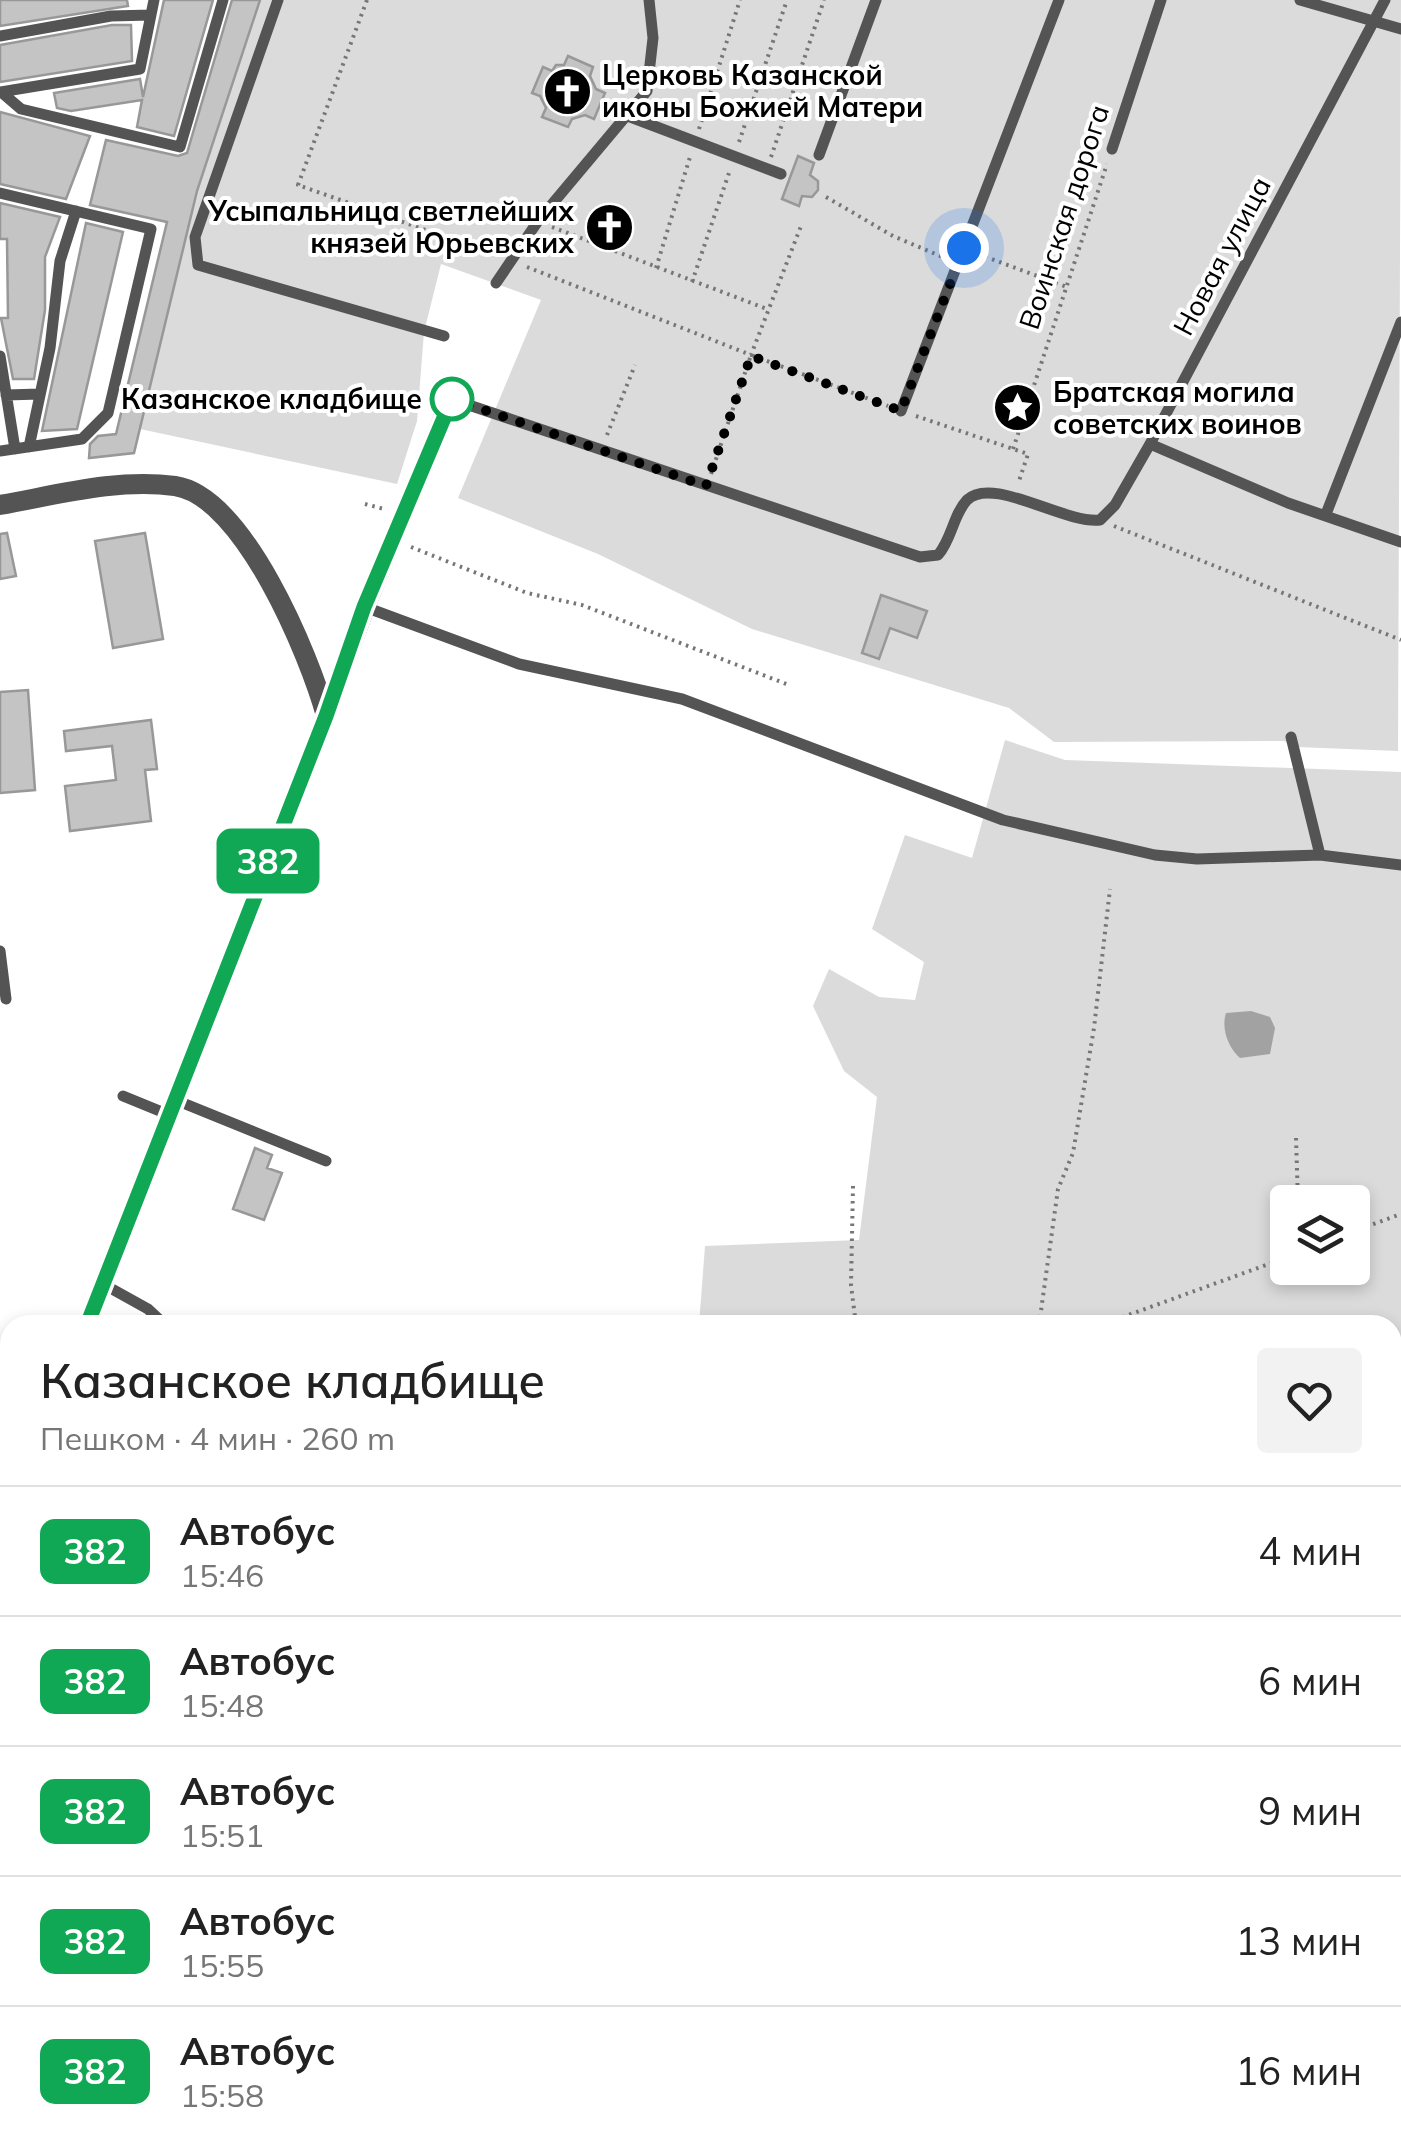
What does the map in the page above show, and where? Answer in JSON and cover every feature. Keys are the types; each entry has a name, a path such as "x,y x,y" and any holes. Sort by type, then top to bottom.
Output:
{"street":[{"path":"91,1315 326,716 364,607 452,399"},
{"path":"0,504 119,485 180,486 234,526 264,570 314,670 326,716"}],"lane":[{"path":"1,92 140,69 154,0"},
{"path":"1,92 21,109 180,147 224,0"},
{"path":"278,0 195,237 198,265 444,336"},
{"path":"496,283 538,221 648,91 653,38 649,0"},
{"path":"819,155 876,0"},
{"path":"901,411 1059,0"},
{"name":"Воинская дорога","path":"1112,149 1161,0"},
{"path":"1300,0 1401,29"},
{"name":"Новая улица","path":"1095,520 1116,505 1385,0"},
{"path":"0,36 111,16 150,15"},
{"path":"625,115 781,174"},
{"path":"0,193 151,228 108,413 82,440 0,452"},
{"path":"29,447 60,261 76,211"},
{"path":"1326,514 1401,322"},
{"path":"0,356 15,449"},
{"path":"6,395 40,394"},
{"path":"452,399 930,558 944,548 970,496 999,492 1095,520"},
{"path":"1150,444 1288,503 1401,542"},
{"path":"364,607 519,664 682,698 1003,820 1154,855 1197,859 1320,855 1401,865"},
{"path":"1292,737 1320,855"},
{"path":"0,950 6,999"},
{"path":"123,1096 170,1106 326,1161"},
{"path":"102,1284 154,1315"}],"path":[{"path":"656,268 740,0"},
{"path":"692,282 787,0"},
{"path":"767,168 824,0"},
{"name":"Воинская дорога","path":"1014,449 1112,149"},
{"path":"826,197 894,236 958,264"},
{"path":"538,221 767,309"},
{"path":"964,248 1067,287"},
{"path":"706,486 751,356 1028,454 1014,498"},
{"path":"602,449 635,365"},
{"path":"1095,520 1401,640"},
{"path":"393,540 527,593 582,605 789,684"},
{"path":"1040,1315 1058,1189 1073,1153 1094,1028 1110,890"},
{"path":"1296,1138 1297,1185"},
{"path":"853,1186 855,1315"},
{"path":"1370,1225 1401,1214"},
{"path":"1128,1315 1270,1264"}],"shaded area":[{"name":"Казанское кладбище","path":"260,0 1401,0 1398,751 1297,747 1284,741 1054,742 1009,708 752,629 598,554 458,498 541,300 441,264 424,332 417,421 397,484 140,429 197,191"},
{"path":"1005,740 1065,760 1401,772 1401,1315 700,1315 705,1246 859,1240 877,1097 844,1071 813,1006 829,969 879,997 915,1000 924,962 872,929 905,835 972,858"},
{"path":"1251,1011 1270,1017 1275,1028 1270,1054 1240,1058 1227,1037 1226,1013"}],"building":[{"path":"0,0 127,0 128,6 0,26"},
{"path":"164,0 213,0 174,136 137,127 142,100 71,111 57,108 54,93 140,79 143,97"},
{"path":"232,0 260,0 197,191 134,453 89,458 90,444 98,436 116,434 167,222 90,205 106,140 178,156 187,153"},
{"path":"131,25 132,61 0,82 0,45"},
{"name":"Церковь Казанской иконы Божией Матери","path":"568,56 593,67 590,76 596,89 605,93 594,119 585,115 572,119 568,127 542,117 546,108 540,96 532,93 543,67 552,71 556,65 564,65"},
{"path":"0,112 90,136 66,199 0,184"},
{"path":"798,156 814,163 810,175 818,181 818,190 812,197 802,196 799,206 782,199"},
{"path":"0,203 60,217 45,257 45,310 34,379 13,379 1,318 8,318 7,239 0,239"},
{"name":"Усыпальница светлейших князей Юрьевских","path":"604,213 623,221 614,242 595,234"},
{"path":"86,223 123,232 77,429 42,431"},
{"path":"7,533 16,576 0,579 0,534"},
{"path":"145,533 163,639 113,648 95,541"},
{"path":"881,595 927,611 917,638 890,628 879,659 862,653"},
{"path":"28,690 35,790 0,793 0,692"},
{"path":"151,720 157,769 145,770 151,821 70,831 65,786 116,780 112,746 66,751 64,731"},
{"path":"255,1148 272,1155 267,1168 282,1173 264,1220 233,1209"}],"bus line":[{"name":"382","path":"91,1315 326,716 364,607 452,399"}],"place":[{"name":"Церковь Казанской иконы Божией Матери","path":"567,91"},
{"name":"Усыпальница светлейших князей Юрьевских","path":"609,227"},
{"name":"Казанское кладбище","path":"452,399"},
{"name":"Братская могила советских воинов","path":"1018,408"}],"route":[{"path":"452,399 706,486 751,356 901,411 964,248"}]}
